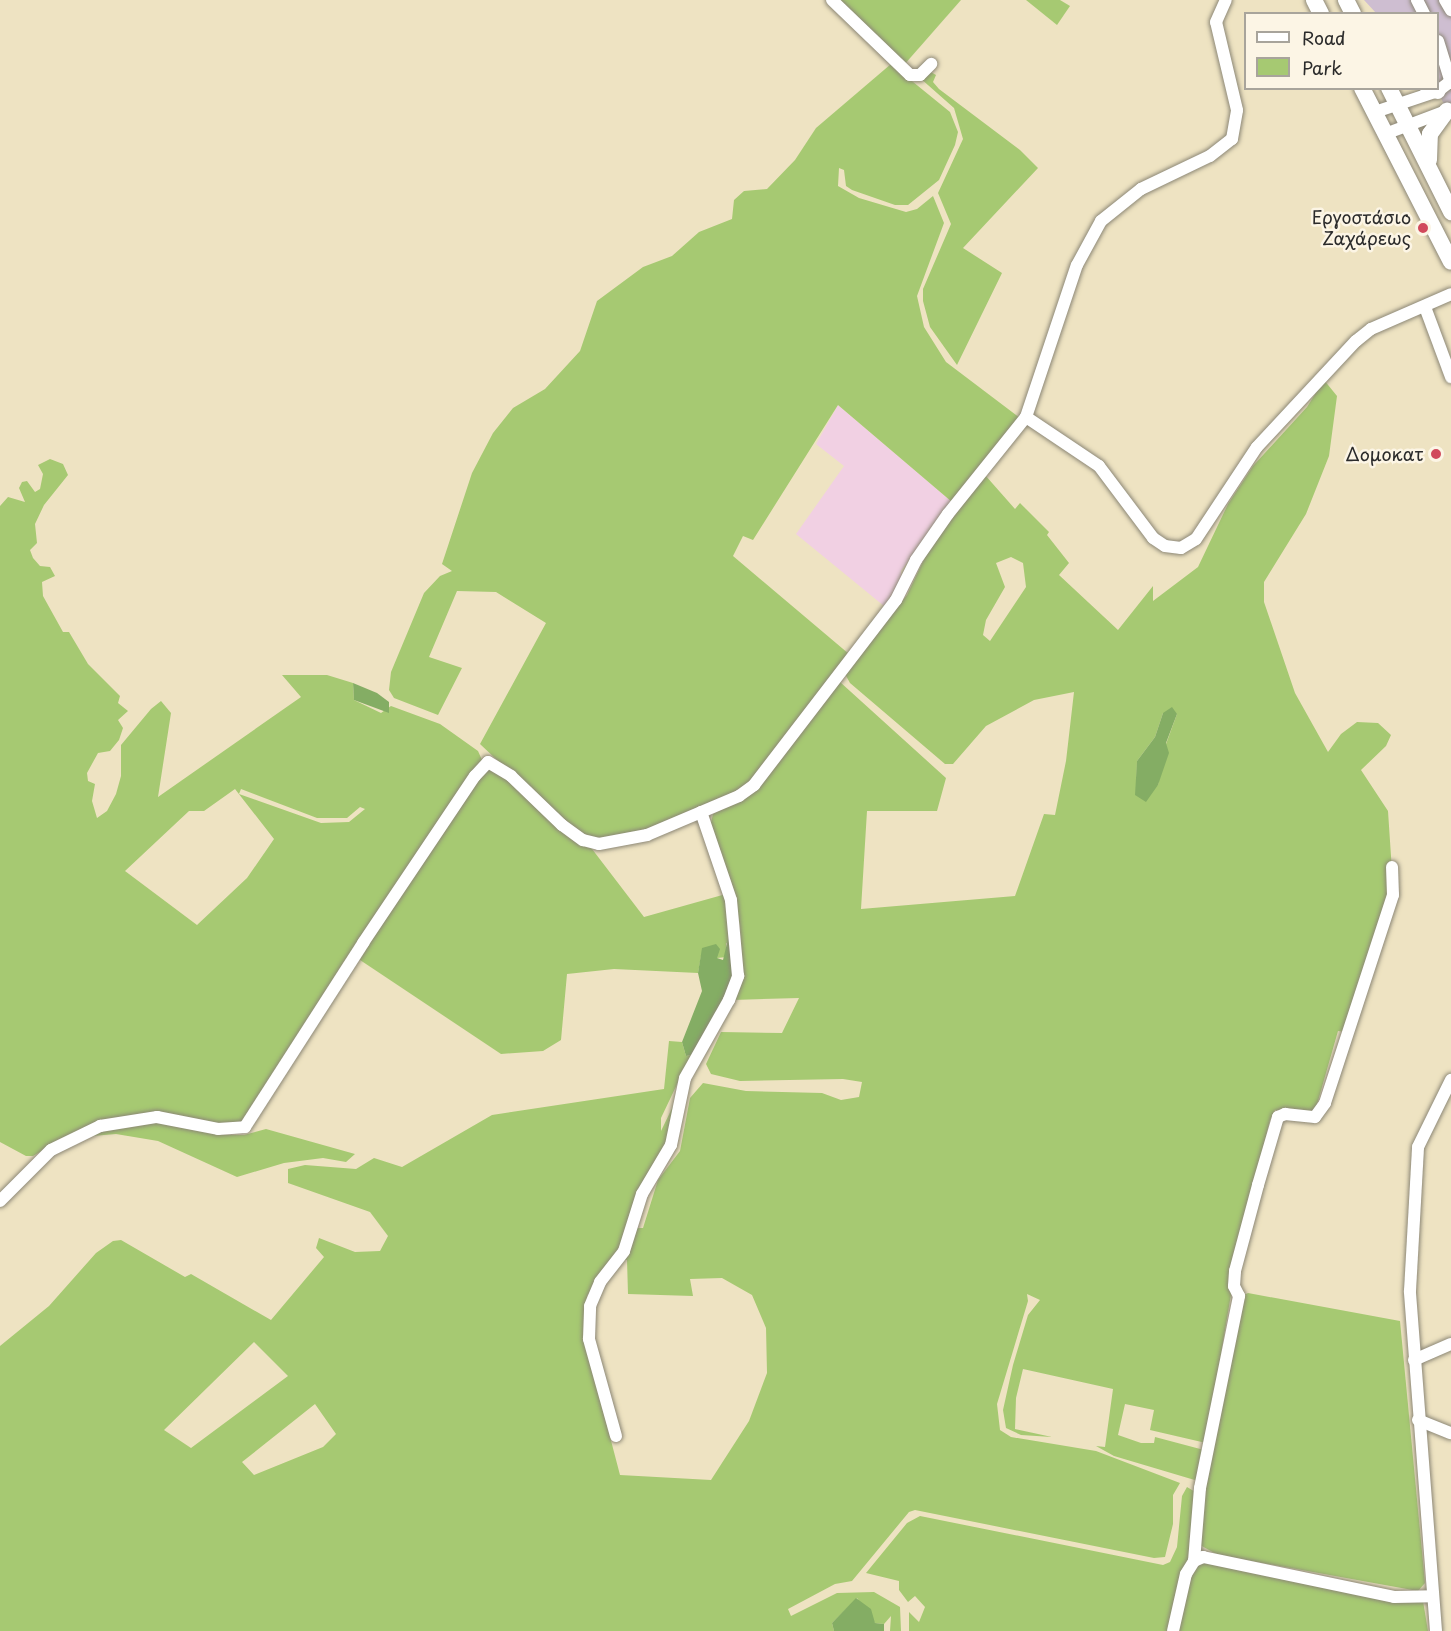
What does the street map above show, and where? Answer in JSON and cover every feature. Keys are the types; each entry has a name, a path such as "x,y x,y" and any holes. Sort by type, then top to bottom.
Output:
{"main road":[{"path":"1363,90 1451,262"},
{"path":"1390,90 1451,212"},
{"path":"1429,167 1430,134 1449,109"}],"street":[{"path":"832,0 910,75 920,75 931,64"},
{"path":"0,1202 51,1150 100,1126 158,1117 218,1129 245,1127 376,924 475,776 488,762 505,771 562,825 591,843 617,844 739,796 765,772 896,600 916,561 948,514 1026,417 1077,265 1101,221 1141,189 1223,148 1235,133 1238,110 1217,29 1226,0"},
{"path":"1445,0 1451,10"},
{"path":"1439,54 1444,85"},
{"path":"1375,112 1432,90"},
{"path":"1385,134 1449,109"},
{"path":"1026,417 1099,466 1153,538 1165,546 1181,548 1196,539 1257,447 1356,341 1371,329 1451,294"},
{"path":"1425,307 1451,377"},
{"path":"616,1436 589,1339 590,1306 600,1282 624,1251 642,1194 671,1145 685,1078 729,1000 738,976 731,900 700,813"},
{"path":"1173,1631 1186,1574 1194,1561 1200,1488 1239,1296 1234,1286 1234,1271 1278,1117 1285,1114 1315,1117 1325,1103 1393,895 1392,867"},
{"path":"1436,1631 1418,1420 1410,1291 1418,1147 1451,1080"},
{"path":"1414,1359 1451,1344"},
{"path":"1418,1420 1451,1432"},
{"path":"1194,1561 1207,1557 1373,1593 1433,1596"}],"shaded area":[{"path":"1364,0 1451,0 1451,120 1437,90 1439,12 1375,12"},
{"path":"838,405 952,502 901,571 902,582 884,606 796,534 844,466 816,444"}],"green space":[{"path":"837,0 961,0 904,65"},
{"path":"1026,0 1060,0 1070,6 1057,25"},
{"path":"891,64 950,112 958,132 955,145 939,180 908,205 895,205 852,190 846,186 844,170 839,168 838,186 859,198 906,212 917,209 933,196 944,223 917,296 924,327 946,362 1020,418 952,502 838,405 753,540 743,536 733,556 849,654 748,784 714,803 630,836 598,841 566,825 480,744 546,623 496,592 457,591 429,657 462,668 438,715 394,698 389,690 391,672 424,593 440,576 452,571 442,564 472,473 493,433 513,408 545,389 580,351 597,301 643,267 672,256 699,232 732,219 734,200 744,191 767,189 795,160 816,128"},
{"path":"929,71 936,75 933,82 939,89 1020,150 1038,168 963,248 1002,273 957,365 930,327 923,301 923,289 951,224 938,193 963,139 954,108 920,78"},
{"path":"1324,380 1337,396 1329,456 1306,514 1264,582 1264,602 1295,693 1328,752 1341,734 1357,722 1378,723 1391,735 1386,746 1361,770 1388,811 1393,886 1347,1032 1338,1031 1314,1115 1275,1110 1270,1120 1239,1247 1206,1443 1150,1430 1154,1410 1125,1404 1118,1435 1141,1443 1154,1443 1155,1437 1204,1450 1198,1481 1114,1456 1096,1446 1105,1447 1113,1389 1023,1369 1016,1398 1015,1429 1052,1437 1021,1435 1006,1428 1003,1410 1013,1365 1028,1315 1040,1300 1027,1294 1028,1301 997,1404 1000,1430 1011,1437 1096,1451 1180,1483 1173,1495 1173,1524 1165,1557 1154,1558 915,1510 909,1512 852,1581 835,1584 788,1609 791,1616 837,1593 874,1592 900,1607 901,1631 890,1631 891,1616 884,1624 875,1623 857,1598 832,1623 834,1631 0,1631 0,1346 49,1306 96,1253 113,1241 121,1240 185,1277 191,1274 271,1320 324,1257 316,1248 319,1238 355,1252 380,1251 388,1236 370,1212 288,1183 288,1169 305,1165 356,1169 374,1158 402,1167 492,1115 664,1089 669,1041 682,1042 686,1056 691,1055 661,1118 661,1131 677,1098 673,1131 624,1242 587,1296 585,1341 620,1475 711,1480 749,1421 767,1373 766,1328 752,1295 722,1278 690,1279 693,1296 628,1294 627,1260 622,1259 634,1228 643,1228 658,1180 680,1151 690,1098 703,1083 746,1091 822,1093 841,1100 859,1097 862,1082 843,1079 740,1081 711,1074 706,1064 721,1032 782,1033 799,998 732,1000 741,950 740,926 731,881 710,827 713,814 732,804 840,682 946,778 937,811 867,811 861,909 1015,896 1044,814 1055,815 1066,761 1074,692 1034,700 986,726 953,764 945,764 850,683 845,674 907,595 928,551 985,475 1015,509 1020,503 1049,532 1047,535 1069,563 1059,575 1118,630 1153,586 1153,601 1198,567 1228,504 1253,466 1307,407","holes":["1011,557 1023,563 1026,587 990,641 983,635 986,620 1005,587 996,563","1163,713 1177,714 1166,744 1158,785 1136,795 1137,761 1155,737","254,1342 288,1376 191,1448 164,1430","315,1404 336,1434 323,1447 254,1475 242,1462"]},
{"path":"50,459 63,464 68,475 44,505 35,524 37,543 30,550 33,558 40,566 50,567 55,576 42,582 43,596 63,632 69,632 88,664 120,696 118,703 128,711 118,720 123,728 119,740 110,751 98,753 87,773 88,781 95,784 92,801 97,818 107,811 116,794 121,776 121,745 151,709 161,701 171,713 158,797 301,697 282,675 327,675 353,683 354,700 381,713 391,706 440,724 478,751 482,760 373,926 343,963 245,1121 229,1126 157,1114 67,1136 33,1156 26,1156 0,1142 0,506 8,497 25,502 19,488 22,482 27,481 35,492 40,489 43,474 38,465","holes":["235,789 274,839 247,878 197,925 125,871 189,811 204,811","241,789 317,818 347,818 360,807 365,809 349,822 321,823 239,794"]},
{"path":"353,683 377,693 389,702 389,713 354,700"},
{"path":"1172,707 1177,714 1166,743 1169,753 1158,785 1146,802 1135,795 1137,761 1155,737 1163,713"},
{"path":"496,768 589,845 644,917 726,894 733,934 726,944 727,957 717,958 717,953 701,956 698,973 614,969 567,974 561,1040 543,1051 501,1054 357,958 485,770"},
{"path":"729,935 734,982 691,1055 686,1056 682,1042 702,991 698,973 702,948 716,944 720,949 717,958 723,960"},
{"path":"153,1119 224,1135 244,1135 266,1129 355,1154 346,1162 323,1158 284,1163 237,1177 158,1141 116,1134 92,1136 114,1125"},
{"path":"1248,1293 1400,1321 1425,1583 1418,1591 1218,1555 1200,1545 1204,1483 1244,1295"},
{"path":"1187,1487 1197,1493 1189,1545 1191,1557 1170,1631 909,1631 909,1612 919,1622 925,1607 915,1596 908,1602 899,1590 899,1581 866,1573 907,1523 920,1516 1163,1565 1170,1562 1177,1547 1182,1496"},
{"path":"1204,1561 1423,1601 1428,1631 1176,1631 1194,1567"},
{"path":"856,1598 871,1609 875,1623 884,1624 884,1631 834,1631 832,1623"}],"place":[{"name":"Εργοστάσιο Ζαχάρεως","path":"1423,228"},
{"name":"Δομοκατ","path":"1436,454"}]}
